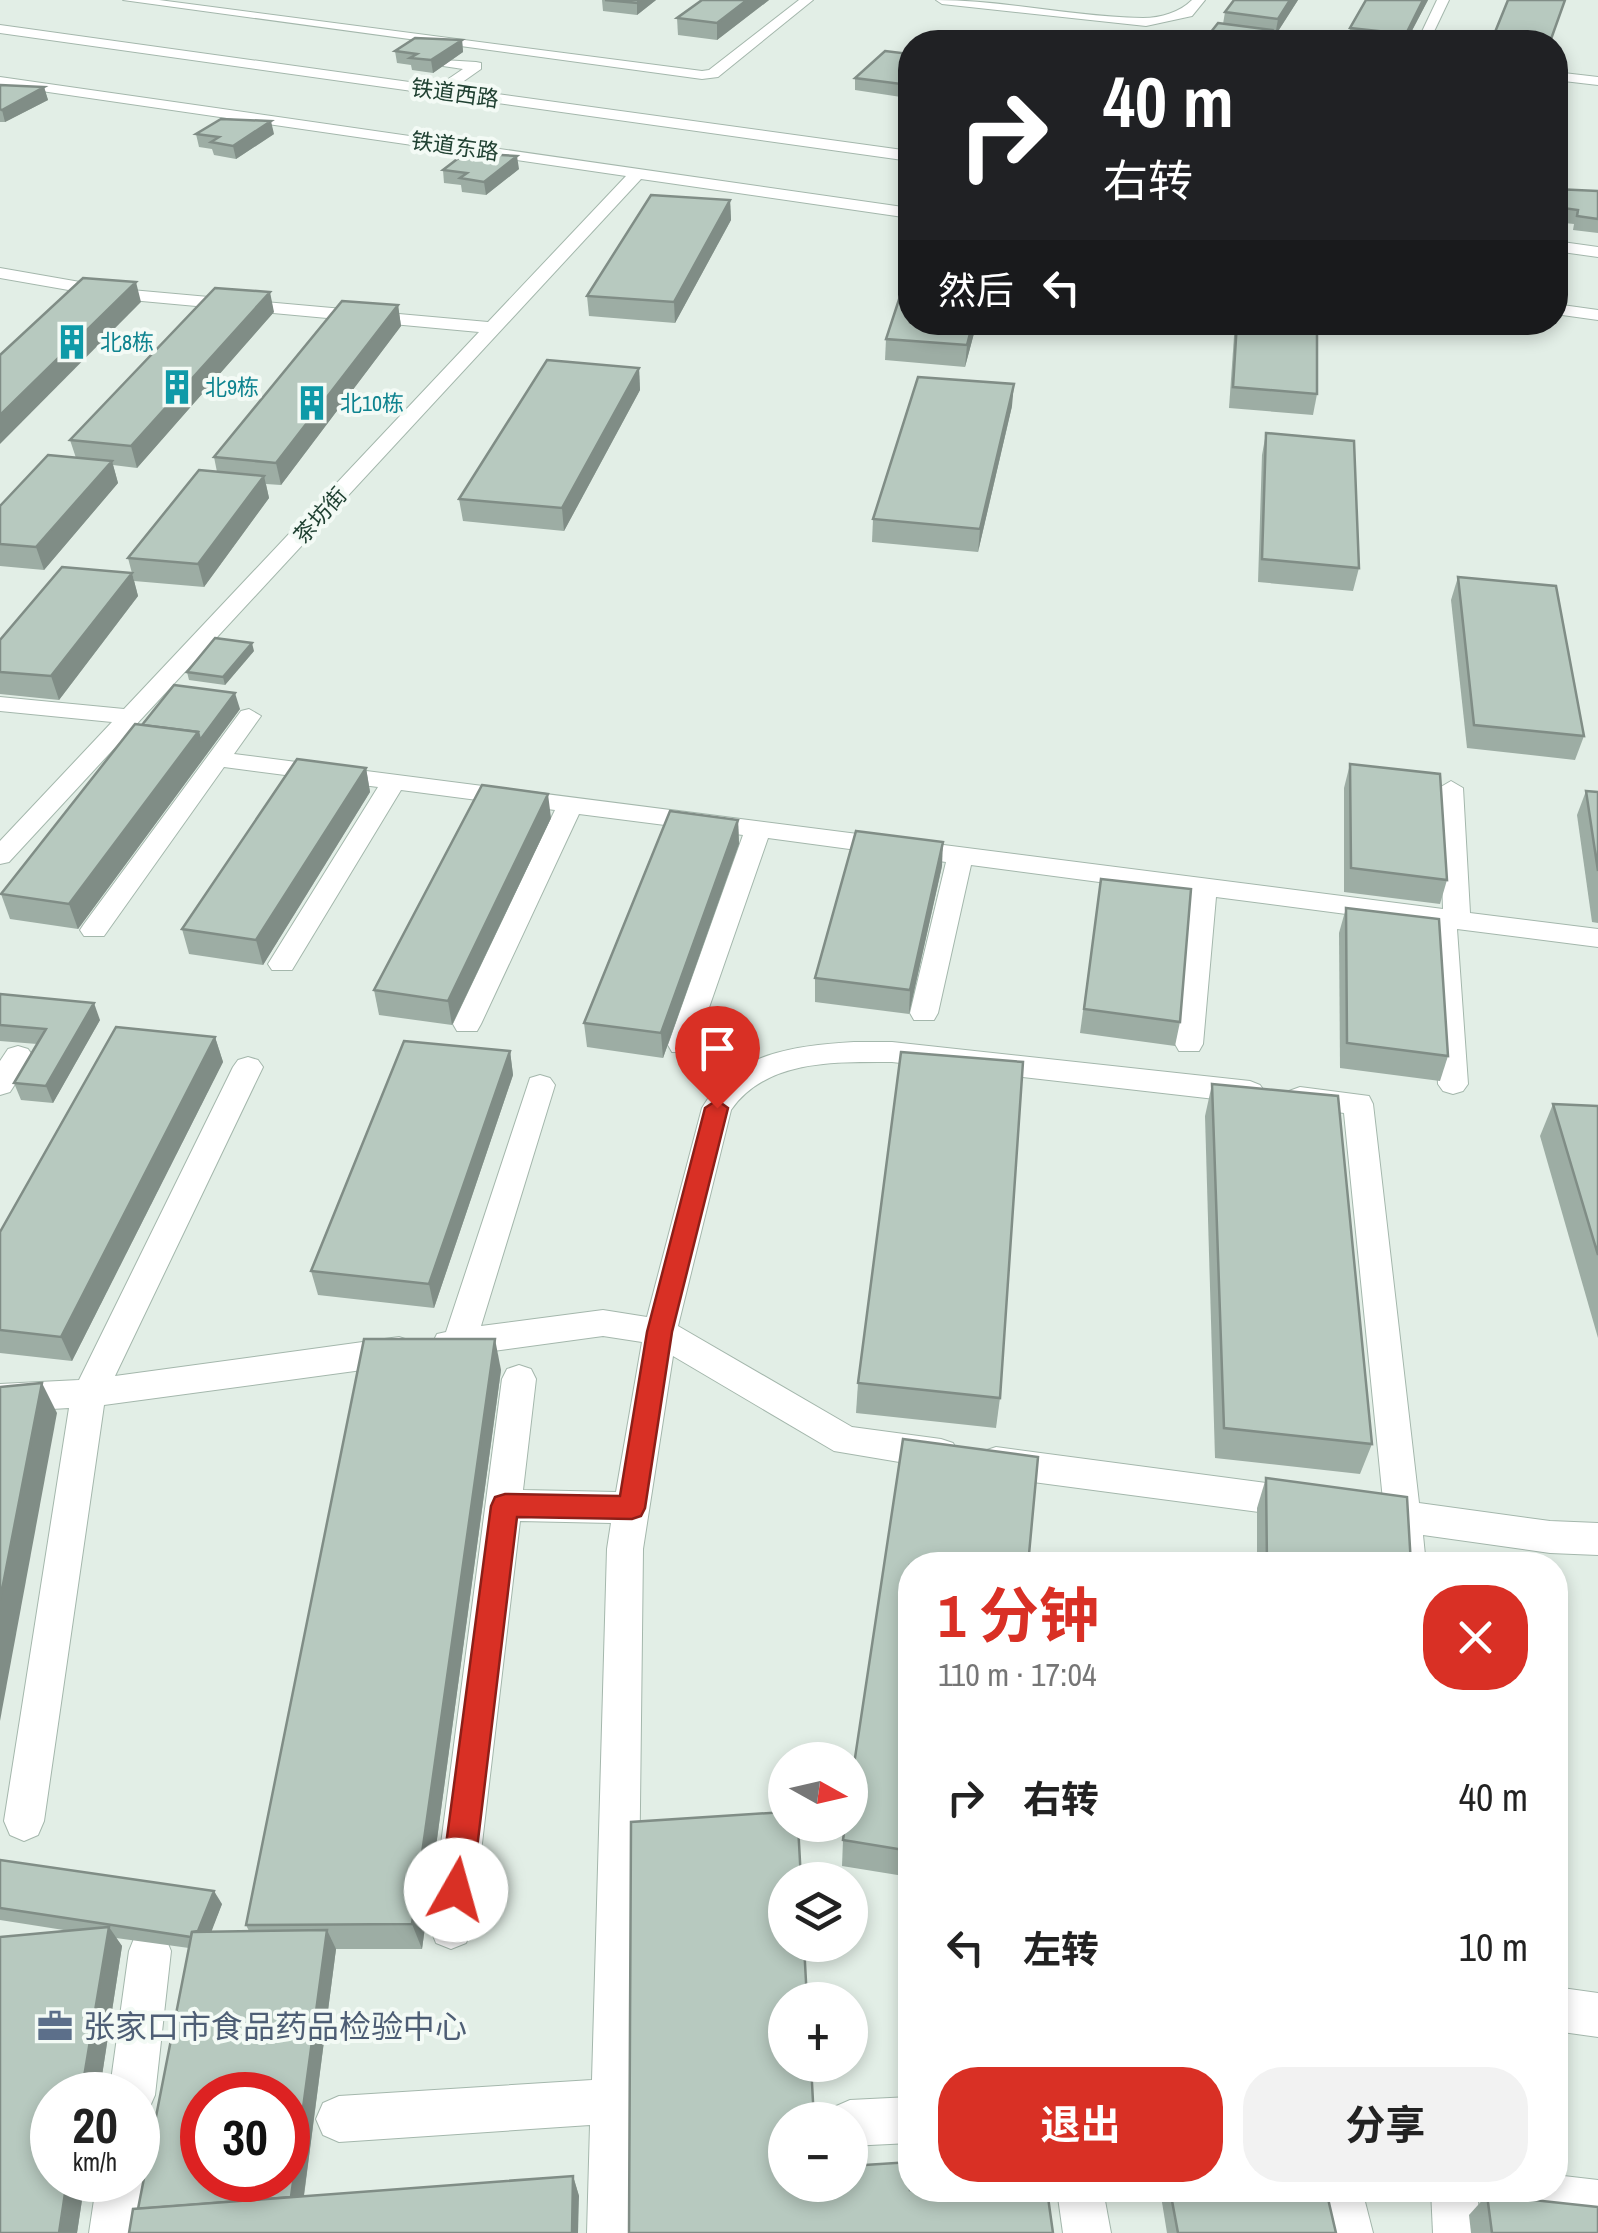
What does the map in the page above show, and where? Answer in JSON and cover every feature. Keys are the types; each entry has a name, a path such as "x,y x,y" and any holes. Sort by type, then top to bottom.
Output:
{"street":[{"path":"128,0 702,75 713,74 806,0"},
{"path":"942,0 1146,22 1188,13 1198,0"},
{"path":"1429,30 1443,0"},
{"name":"铁道西路","path":"0,29 898,154"},
{"path":"440,90 476,66 448,63"},
{"path":"1568,78 1598,81"},
{"name":"铁道东路","path":"0,80 898,211"},
{"name":"茶坊街","path":"0,856 638,173"},
{"path":"1568,248 1598,252"},
{"path":"0,273 120,294 490,328"},
{"path":"1568,311 1598,315"},
{"path":"0,704 132,717"},
{"path":"94,930 249,716"},
{"path":"218,760 1598,938"},
{"path":"282,964 393,782"},
{"path":"1450,788 1453,1084"},
{"path":"467,1024 570,805"},
{"path":"682,1046 758,830"},
{"path":"924,1013 960,856"},
{"path":"1189,1044 1204,887"},
{"path":"611,2233 625,1549 660,1332 717,1108 736,1083 760,1070 800,1058 892,1052 1358,1104 1407,1552"},
{"path":"0,1086 18,1056"},
{"path":"24,1821 89,1393 248,1067"},
{"path":"459,1343 540,1085"},
{"path":"0,1398 89,1393 602,1323 660,1332 846,1441 1550,1536 1598,1538"},
{"path":"451,1928 519,1379"},
{"path":"505,1506 632,1508"},
{"path":"135,2072 150,1952"},
{"path":"1568,2011 1598,2015"},
{"path":"339,2119 614,2101"},
{"path":"868,2122 898,2121"},
{"path":"1568,2199 1598,2202"},
{"path":"114,2233 118,2202"},
{"path":"1082,2202 1087,2233"},
{"path":"1342,2202 1350,2233"},
{"path":"1455,2202 1457,2233"}],"building":[{"path":"702,0 747,0 717,23 677,18"},
{"path":"1234,0 1290,0 1278,19 1225,12"},
{"path":"1366,0 1423,0 1408,30 1350,28"},
{"path":"1508,0 1565,0 1554,30 1496,30"},
{"path":"1218,23 1272,30 1212,30"},
{"path":"415,38 462,40 431,60 410,58 417,54 395,51"},
{"path":"885,51 898,53 898,84 855,78"},
{"path":"0,85 44,87 2,110"},
{"path":"221,119 271,121 233,146 211,142 219,137 196,134"},
{"path":"465,153 517,156 484,182 460,178 467,173 443,170"},
{"path":"1568,190 1598,191 1598,219 1577,216 1578,210 1568,209"},
{"path":"651,195 730,200 674,302 587,296"},
{"path":"83,278 136,282 0,415 0,355"},
{"path":"215,288 270,292 131,446 70,440"},
{"path":"342,301 398,305 276,463 214,457"},
{"path":"898,302 898,335 970,335 967,345 886,339"},
{"path":"1236,335 1317,335 1317,394 1233,387"},
{"path":"547,360 639,368 562,508 459,499"},
{"path":"918,377 1014,384 980,529 873,519"},
{"path":"1266,433 1354,441 1359,568 1262,559"},
{"path":"48,455 112,461 36,547 0,544 0,506"},
{"path":"199,470 264,476 198,564 128,558"},
{"path":"62,567 132,573 51,676 0,672 0,640"},
{"path":"1458,577 1556,586 1584,736 1474,725"},
{"path":"215,638 252,643 223,677 187,672"},
{"path":"174,685 235,693 200,740 198,732 142,725"},
{"path":"135,724 198,732 69,904 1,894"},
{"path":"297,759 366,768 256,940 182,929"},
{"path":"1350,764 1440,774 1447,880 1351,868"},
{"path":"482,785 548,794 448,1001 374,990"},
{"path":"1586,791 1598,792 1598,871"},
{"path":"670,811 738,820 661,1033 584,1023"},
{"path":"856,831 943,842 910,990 815,978"},
{"path":"1101,879 1191,889 1180,1022 1084,1009"},
{"path":"1346,908 1439,919 1448,1056 1347,1043"},
{"path":"0,994 94,1003 46,1086 14,1083 46,1029 0,1025"},
{"path":"116,1027 215,1037 61,1337 0,1330 0,1232"},
{"path":"404,1041 510,1051 429,1284 311,1271"},
{"path":"901,1052 1023,1062 1000,1398 858,1383"},
{"path":"1212,1084 1338,1096 1372,1444 1224,1428"},
{"path":"1553,1104 1598,1106 1598,1255"},
{"path":"364,1339 495,1339 412,1924 246,1925"},
{"path":"42,1383 0,1600 0,1387"},
{"path":"903,1439 1038,1457 1029,1552 898,1552 898,1849 855,1842 868,1842 868,1742 857,1742"},
{"path":"1266,1478 1407,1497 1410,1552 1267,1552"},
{"path":"768,1813 768,1842 799,1842 800,1862 768,1862 768,1962 805,1962 806,1982 768,1982 768,2082 812,2082 813,2102 768,2102 768,2202 868,2202 868,2165 898,2163 898,2202 1049,2202 1053,2233 629,2233 631,1822"},
{"path":"0,1860 214,1891 198,1931 192,1932 191,1937 0,1908"},
{"name":"张家口市食品药品检验中心","path":"109,1927 85,2072 30,2072 30,2202 64,2202 59,2233 0,2233 0,1937"},
{"path":"327,1930 308,2072 180,2072 180,2202 227,2202 138,2209 139,2202 160,2202 160,2096 192,1932"},
{"path":"573,2176 572,2233 129,2233 133,2209 226,2202 310,2202 310,2196"},
{"path":"1172,2202 1329,2202 1336,2233 1178,2233"},
{"path":"1488,2202 1598,2207 1598,2233 1492,2233"}],"place":[{"name":"北8栋","path":"72,342"},
{"name":"北9栋","path":"177,387"},
{"name":"北10栋","path":"312,403"},
{"name":"张家口市食品药品检验中心","path":"55,2026"}],"route":[{"path":"456,1890 505,1506 632,1508 660,1332 717,1108"}]}
